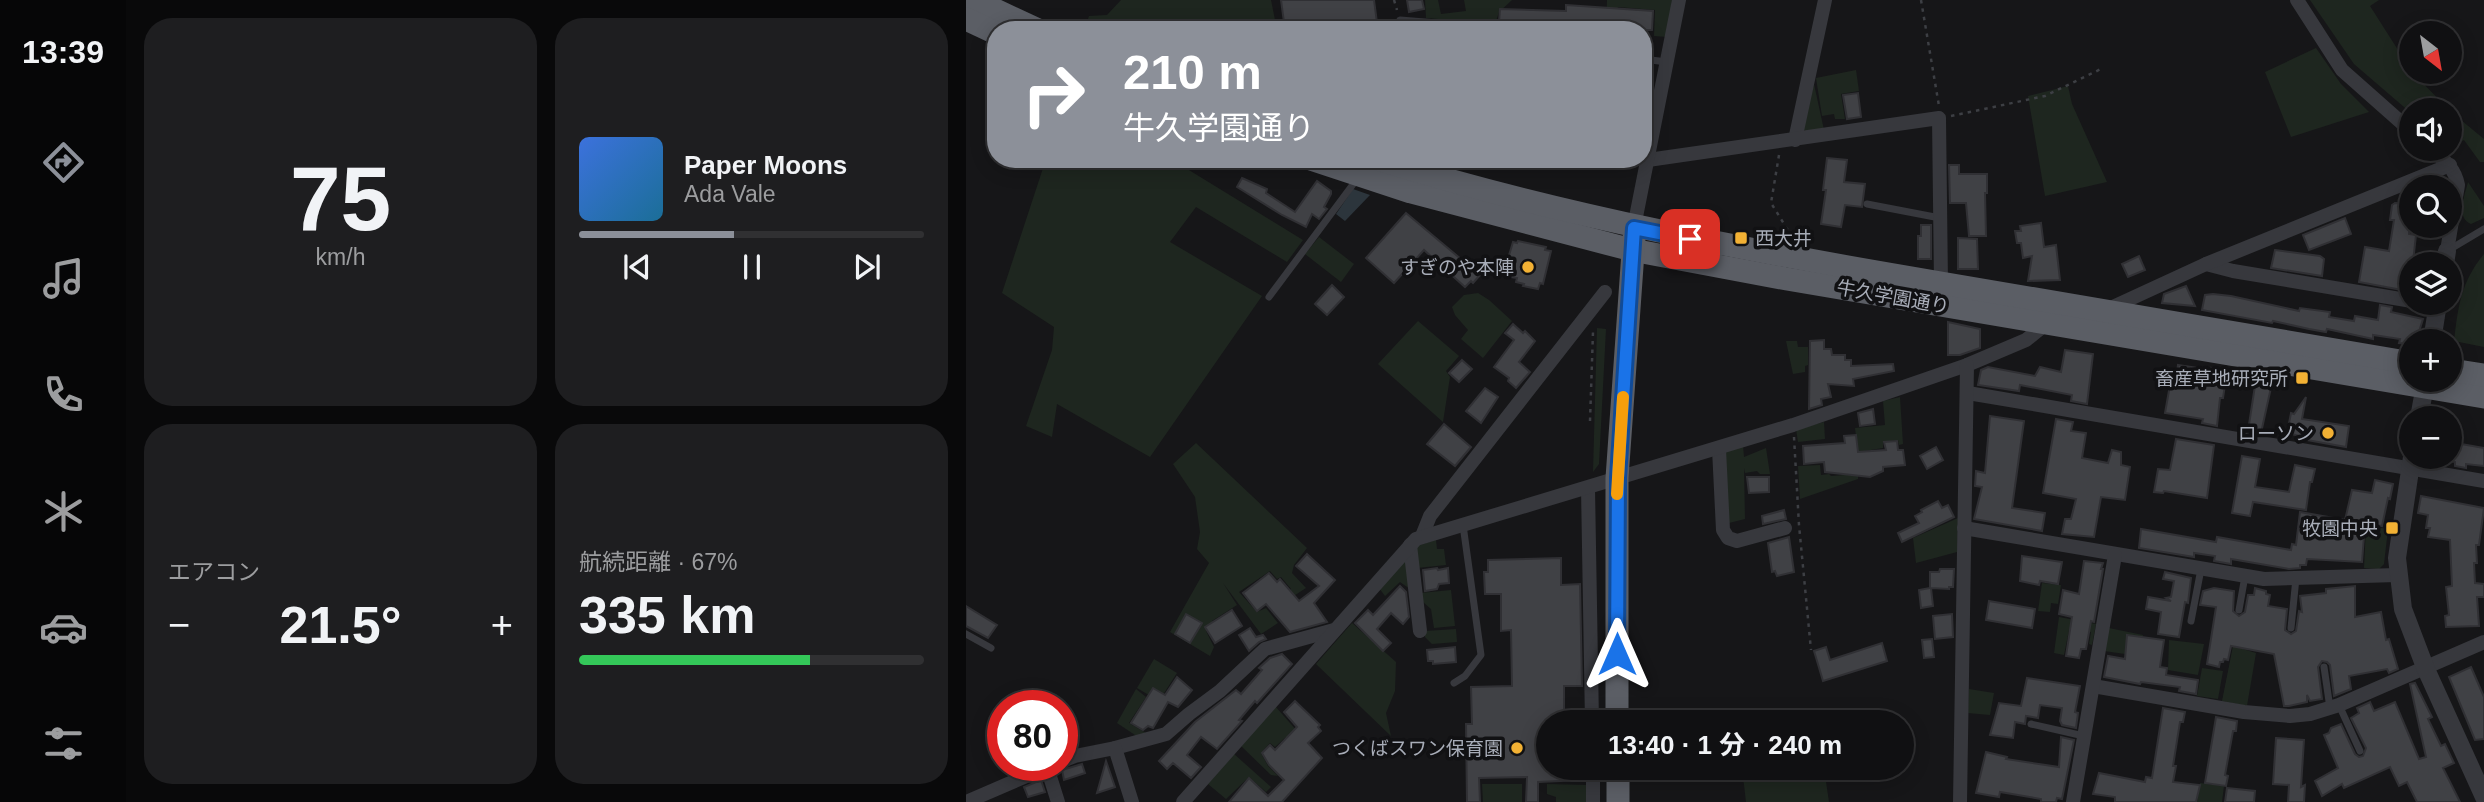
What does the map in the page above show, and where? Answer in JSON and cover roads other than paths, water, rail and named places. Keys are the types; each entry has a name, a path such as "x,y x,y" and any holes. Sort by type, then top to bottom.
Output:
{"highway":[{"path":"974,0 1019,21"},
{"path":"966,19 987,29"},
{"name":"牛久学園通り","path":"1338,168 1410,192 1511,220 1633,239 1785,257 2399,361"},
{"name":"牛久学園通り","path":"1407,168 1633,239 2047,323 2399,380"},
{"path":"1617,710 1618,478 1633,239"},
{"path":"2462,372 2484,375"},
{"name":"牛久学園通り","path":"2461,392 2484,397"},
{"path":"1618,780 1618,802"}],"street":[{"path":"1652,139 1679,0"},
{"path":"1788,141 1825,0"},
{"path":"2297,0 2342,70 2399,120"},
{"path":"1652,159 1939,118 1941,284"},
{"path":"2445,161 2456,174 2458,185 2447,252"},
{"path":"2103,312 2206,264 2450,165"},
{"path":"1633,239 1646,168"},
{"path":"2206,264 2399,299"},
{"path":"1422,536 1430,516 1605,292"},
{"path":"1183,802 1410,545 1422,536 1793,425 1967,365 2026,340 2047,323"},
{"path":"1960,802 1967,365"},
{"path":"1968,393 2399,461"},
{"path":"1719,449 1723,530 1728,538 1737,541 1785,527"},
{"path":"2410,469 2399,538 2397,575 2406,617 2425,667 2484,797"},
{"path":"2435,469 2484,481"},
{"path":"1588,488 1592,710"},
{"path":"1964,528 2264,579 2397,575"},
{"path":"1410,545 1420,631"},
{"path":"2073,802 2115,555"},
{"path":"1078,755 1166,734 1220,691 1265,649 1335,630"},
{"path":"2093,686 2274,716 2310,714 2335,707 2484,642"},
{"path":"1115,748 1132,802"},
{"path":"1593,780 1593,802"},
{"path":"966,802 982,799 1012,781"},
{"path":"1053,781 1058,802"}],"lane":[{"path":"1652,60 1667,62"},
{"path":"1269,297 1359,175"},
{"path":"1867,204 1941,218"},
{"path":"2454,252 2484,229"},
{"path":"1454,683 1465,676 1481,654 1463,525"},
{"path":"2191,621 2201,569"},
{"path":"2239,610 2245,576"},
{"path":"2291,628 2296,578"},
{"path":"966,634 991,648"},
{"path":"2324,667 2335,707 2360,751"},
{"path":"2031,724 2084,736"}],"place":[{"name":"西大井","path":"1741,238"},
{"name":"すぎのや本陣","path":"1528,267"},
{"name":"畜産草地研究所","path":"2302,378"},
{"name":"ローソン","path":"2328,433"},
{"name":"牧園中央","path":"2392,528"},
{"name":"つくばスワン保育園","path":"1517,748"}]}
